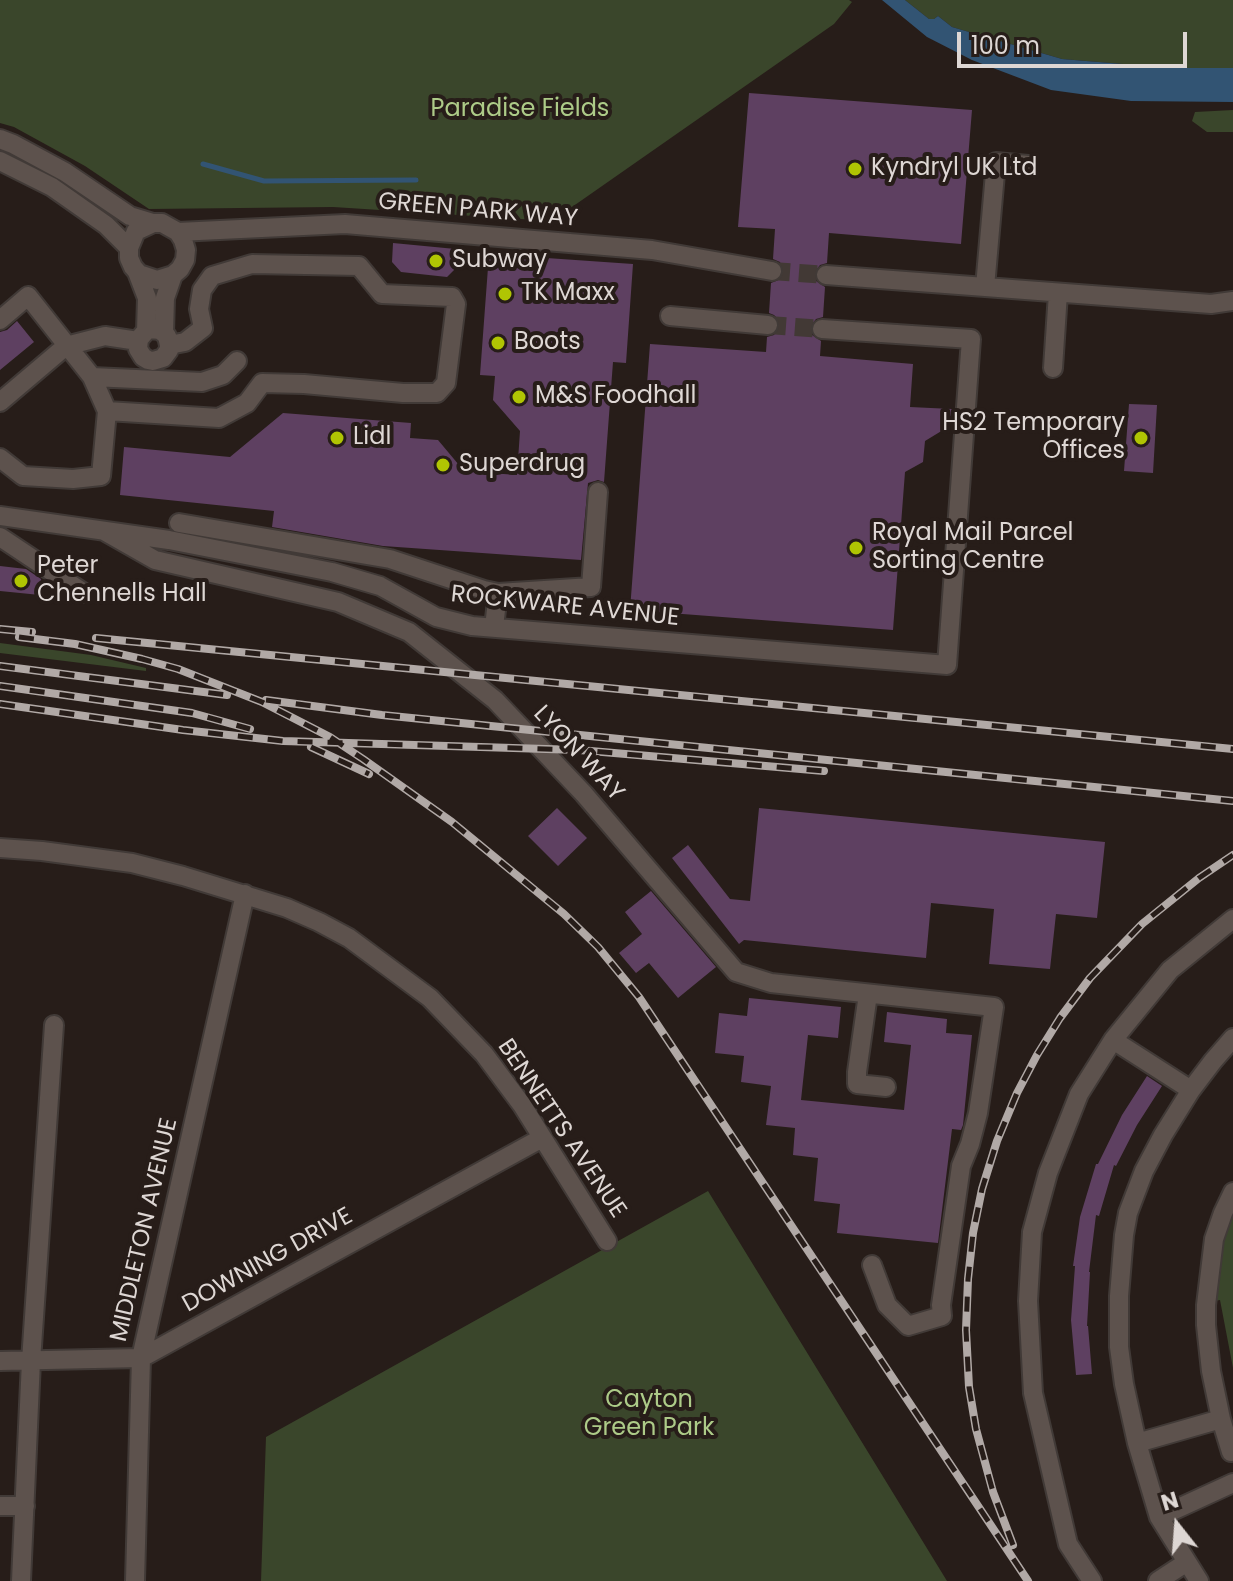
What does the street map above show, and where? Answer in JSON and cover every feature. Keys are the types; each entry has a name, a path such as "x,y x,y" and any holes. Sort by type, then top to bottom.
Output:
{"street":[{"name":"GREEN PARK WAY","path":"0,139 65,172 130,216 162,223 178,232 345,224 652,250 772,271"},
{"path":"0,161 52,187 106,225 129,248"},
{"path":"985,287 996,162 1028,165"},
{"path":"153,223 136,231 129,248 129,258 147,298 154,338"},
{"path":"137,272 148,279 157,280 180,269 186,250 178,232"},
{"path":"0,402 66,346 105,336 185,342 203,328 199,309 202,290 212,276 252,264 359,266 382,294 452,297 456,304 446,383 437,393 262,383 247,403 219,418 107,411"},
{"path":"154,338 173,275"},
{"path":"826,275 1211,304 1233,301"},
{"path":"1053,368 1058,293"},
{"path":"0,320 28,296 92,377 107,411 101,476 73,479 23,476 0,458"},
{"path":"670,316 768,325"},
{"name":"ROCKWARE AVENUE","path":"0,516 169,540 332,572 380,586 436,617 472,626 947,665 971,339 822,329"},
{"path":"92,377 202,382 223,375 237,361"},
{"path":"179,523 390,559 498,593 591,587 598,492"},
{"name":"LYON WAY","path":"104,531 155,560 338,602 409,632 495,700 584,794 736,972 771,983 994,1007 978,1113 961,1166 942,1316 908,1326 887,1305 872,1265"},
{"path":"0,537 84,593"},
{"path":"494,627 498,593"},
{"name":"BENNETTS AVENUE","path":"0,848 132,863 245,894 319,922 349,938 430,998 484,1054 522,1105 607,1241"},
{"name":"MIDDLETON AVENUE","path":"135,1581 141,1358 245,894"},
{"path":"1092,1581 1068,1544 1033,1393 1028,1301 1032,1232 1048,1173 1079,1094 1113,1040 1170,970 1233,919"},
{"path":"868,994 857,1084 886,1087"},
{"path":"21,1581 31,1361 54,1025"},
{"path":"1199,1581 1159,1517 1137,1443 1119,1347 1119,1296 1128,1213 1144,1171 1191,1090 1233,1038"},
{"path":"1113,1040 1191,1090"},
{"name":"DOWNING DRIVE","path":"0,1361 141,1358 542,1138"},
{"path":"1231,1452 1211,1371 1206,1305 1214,1239 1233,1192"},
{"path":"1137,1443 1221,1419"},
{"path":"1159,1517 1233,1483"},
{"path":"0,1506 25,1506"},
{"path":"1158,1581 1187,1562"}],"green space":[{"name":"Paradise Fields","path":"0,0 852,2 834,24 552,221 333,207 149,209 85,166 14,127 0,123"},
{"path":"905,0 1233,0 1233,68 1171,68 1062,59 952,27 938,16 929,19"},
{"path":"1233,110 1233,132 1207,132 1192,121 1195,112"},
{"path":"0,643 91,655 146,668 146,671 0,653"},
{"name":"Cayton Green Park","path":"708,1191 947,1581 261,1581 266,1437"},
{"path":"1233,1199 1233,1368 1220,1300 1209,1302 1215,1251"}],"water":[{"path":"882,0 905,0 929,19 938,16 952,27 1062,59 1171,68 1233,68 1233,102 1131,101 1051,90 972,60 927,37"}],"building":[{"path":"749,93 972,110 961,244 829,233 827,263 820,265 814,273 816,281 825,287 823,317 816,319 810,327 812,335 821,341 820,356 913,364 910,407 952,409 948,427 925,441 923,462 905,472 893,630 630,610 650,344 766,352 767,337 774,335 780,327 778,319 769,313 771,283 781,279 784,272 780,262 773,259 775,229 738,227"},
{"path":"393,243 466,250 464,269 456,268 447,277 401,272 392,262"},
{"path":"489,254 633,264 626,363 613,362 604,482 588,483 581,560 383,546 272,527 274,511 120,495 124,447 230,457 283,413 411,423 410,438 438,440 464,471 517,475 520,431 493,400 495,376 480,375"},
{"path":"17,321 34,342 0,370 0,332"},
{"name":"HS2 Temporary Offices","path":"1129,404 1157,405 1153,473 1124,471"},
{"name":"Peter Chennells Hall","path":"0,566 26,569 41,579 40,595 0,591"},
{"path":"557,808 587,838 558,866 528,836"},
{"path":"759,808 1105,842 1097,918 1056,914 1050,969 989,964 994,909 931,903 926,958 744,940 739,944 672,858 688,845 730,899 750,901"},
{"path":"651,891 716,967 678,998 649,963 636,973 619,953 642,934 625,912"},
{"path":"749,998 841,1007 838,1038 808,1035 801,1100 904,1110 911,1045 884,1042 887,1012 947,1019 946,1033 972,1035 963,1125 961,1130 952,1129 938,1243 837,1233 840,1204 814,1201 818,1158 793,1155 795,1128 766,1125 771,1086 741,1082 744,1056 715,1053 719,1013 747,1016"},
{"path":"1147,1076 1162,1086 1114,1165 1099,1216 1096,1215 1087,1326 1092,1374 1076,1375 1071,1320 1073,1266 1080,1217 1096,1164"}],"waterway":[{"path":"203,164 264,181 416,180"}],"tunnel":[{"path":"772,271 826,275"},
{"path":"768,325 822,329"}],"railway":[{"path":"0,629 32,632"},
{"path":"19,637 75,644 142,659 178,669 262,702 330,737 363,759 452,822 564,914 598,947 639,997 1028,1581"},
{"path":"96,638 1233,749"},
{"path":"0,666 227,695"},
{"path":"0,686 192,713 250,729"},
{"path":"266,700 382,715 1233,801"},
{"path":"0,704 283,741 579,750 824,771"},
{"path":"311,747 369,774"},
{"path":"1013,1545 993,1492 976,1429 969,1387 966,1330 973,1233 997,1141 1037,1055 1090,978 1142,924 1233,855"}],"place":[{"name":"Kyndryl UK Ltd","path":"855,169"},
{"name":"Subway","path":"436,261"},
{"name":"TK Maxx","path":"505,294"},
{"name":"Boots","path":"498,343"},
{"name":"M&S Foodhall","path":"519,397"},
{"name":"Lidl","path":"337,438"},
{"name":"HS2 Temporary Offices","path":"1141,438"},
{"name":"Superdrug","path":"443,465"},
{"name":"Royal Mail Parcel Sorting Centre","path":"856,548"},
{"name":"Peter Chennells Hall","path":"21,581"}]}
